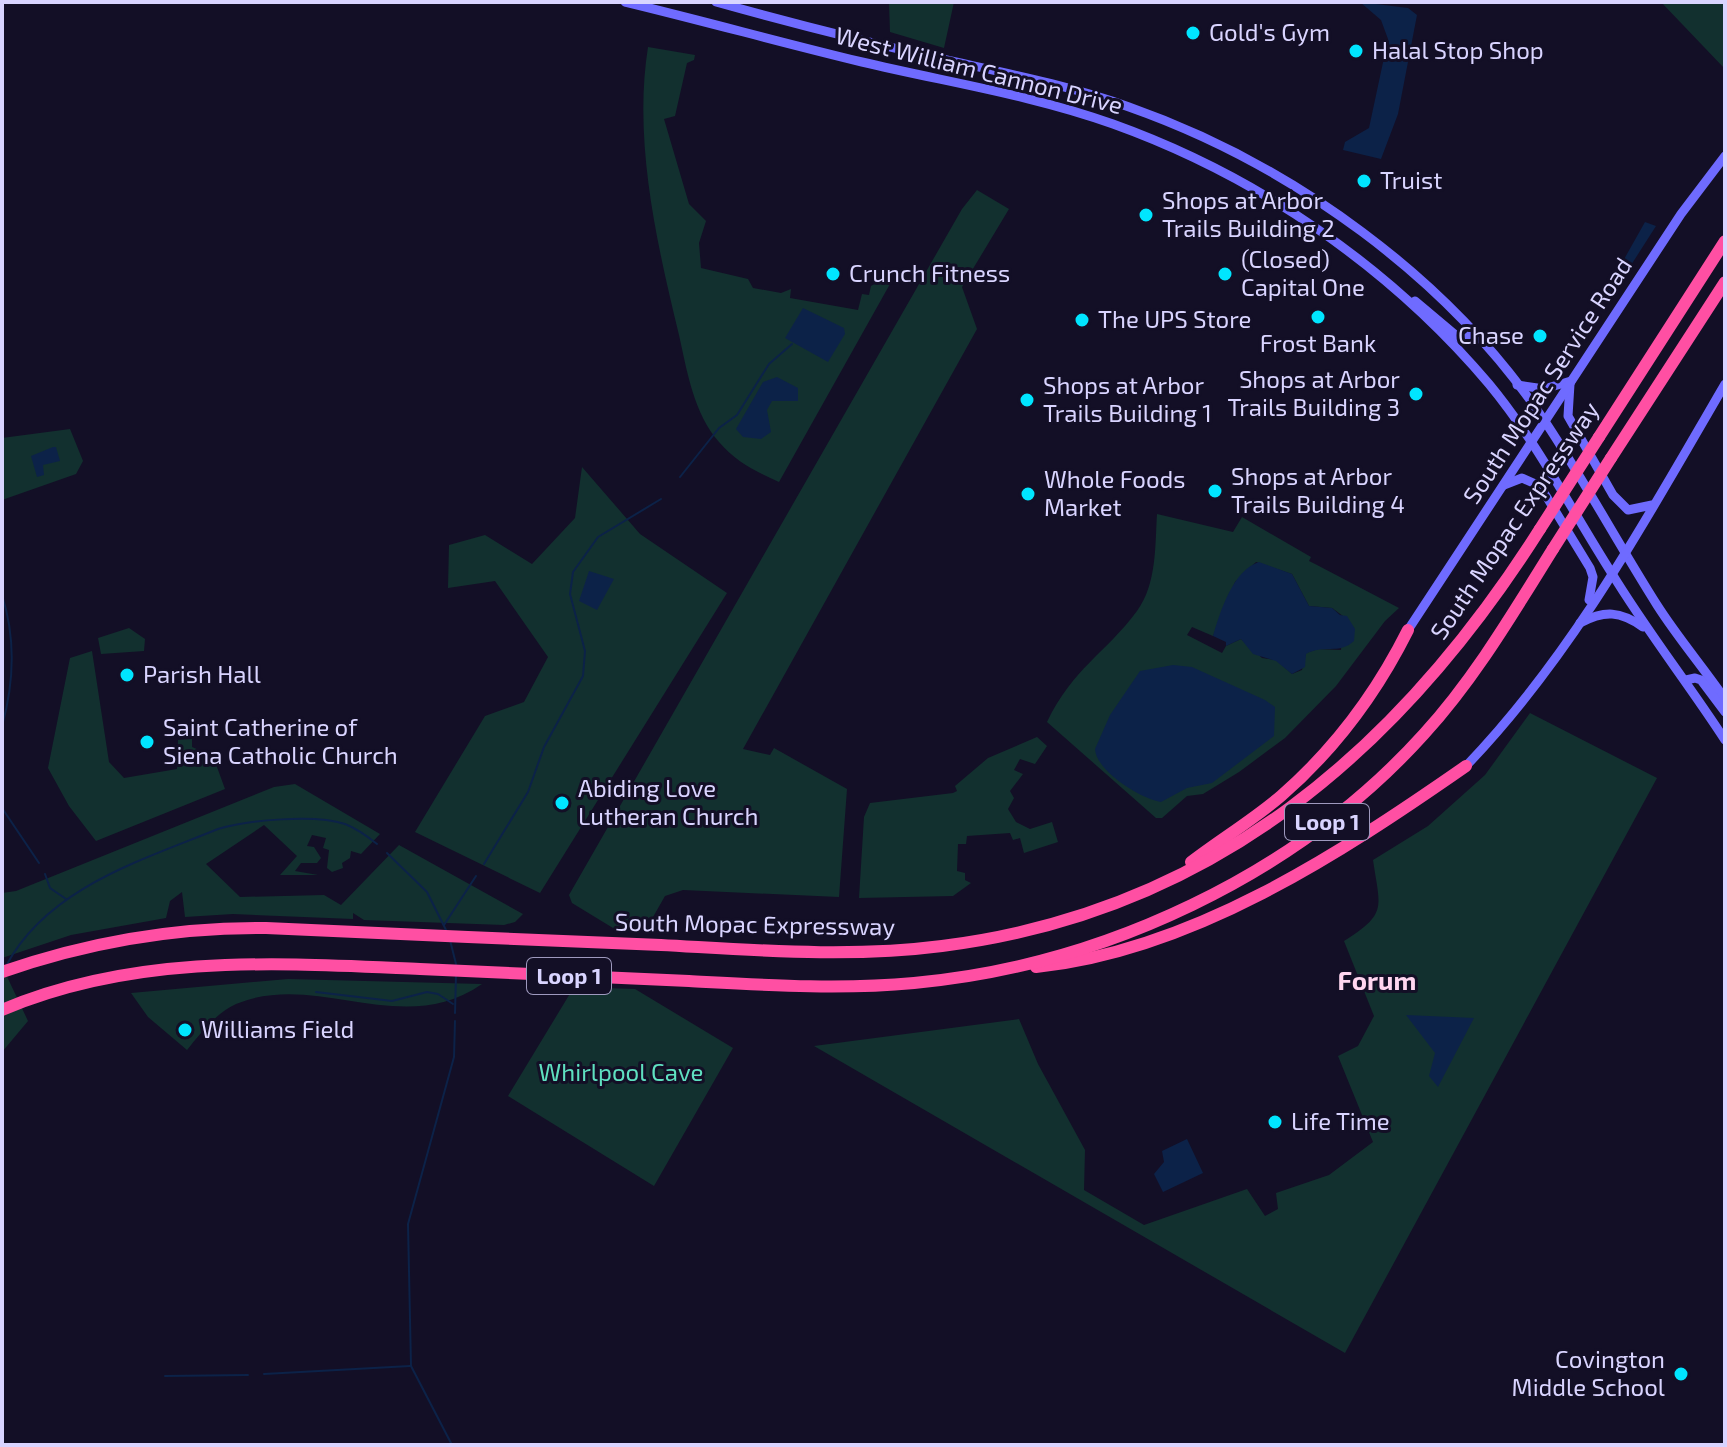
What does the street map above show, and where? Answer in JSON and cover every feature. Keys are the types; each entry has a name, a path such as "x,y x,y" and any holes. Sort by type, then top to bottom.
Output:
{"highway":[{"name":"South Mopac Expressway","path":"2,972 103,942 189,930 357,932 871,953 967,943 1061,920 1120,901 1198,866 1270,822 1370,742 1455,652 1540,529 1725,241"},
{"name":"South Mopac Expressway","path":"2,1010 77,984 147,970 233,963 776,985 872,986 1005,970 1107,939 1179,910 1238,880 1325,823 1393,766 1453,699 1725,282"},
{"path":"1173,876 1279,797 1323,755 1370,698 1408,630"},
{"path":"1005,970 1098,956 1212,915 1286,880 1369,834 1466,766"}],"main road":[{"name":"West William Cannon Drive","path":"625,2 1014,96 1112,124 1211,166 1302,218 1398,292 1488,383 1531,440 1611,574 1725,740"},
{"name":"West William Cannon Drive","path":"716,2 816,30 1061,85 1134,108 1216,142 1314,200 1387,253 1473,333 1517,385 1545,421 1659,608 1725,699"},
{"path":"814,50 816,30"},
{"name":"South Mopac Service Road","path":"1408,630 1681,214 1725,156"},
{"path":"1302,218 1314,200"},
{"path":"1398,292 1422,306 1459,338 1466,339 1473,333"},
{"path":"1517,385 1544,389 1571,381 1568,416 1613,495 1628,510 1652,505"},
{"path":"1466,766 1525,701 1580,623 1725,384"},
{"path":"1501,486 1522,478 1540,486 1590,568 1593,577 1588,608"},
{"path":"1580,623 1602,614 1619,613 1649,631"},
{"path":"1686,680 1701,680 1725,712"}],"green space":[{"path":"889,2 954,2 944,48 890,32"},
{"path":"1661,2 1725,2 1725,69"},
{"path":"648,47 695,55 694,60 687,63 675,116 664,119 689,204 706,221 699,243 701,268 748,279 753,288 781,293 791,289 790,298 858,310 862,294 869,295 871,286 880,281 890,284 779,482 746,465 725,449 703,419 693,392 663,265 645,155 644,83"},
{"path":"977,190 1009,209 962,287 977,329 743,749 770,755 774,748 847,789 839,897 683,890 665,896 653,917 613,928 572,903 569,895 962,209"},
{"path":"70,429 83,461 76,474 2,500 2,438"},
{"path":"582,467 640,534 727,593 540,893 415,832 485,716 524,702 548,657 495,581 448,588 449,545 485,535 532,564 575,518"},
{"path":"1157,514 1233,532 1242,517 1311,557 1309,561 1399,608 1385,621 1336,686 1285,738 1203,794 1187,796 1162,818 1156,818 1047,722 1078,674 1125,626 1144,600 1152,577","holes":["1256,562 1292,574 1309,606 1332,608 1343,616 1341,650 1318,649 1306,653 1302,670 1292,674 1276,660 1262,658 1241,639 1226,646 1222,653 1187,635 1192,627 1213,636 1235,582"]},
{"path":"129,628 145,639 144,651 101,654 98,638"},
{"path":"92,651 109,762 124,778 177,769 178,740 192,739 192,747 213,756 225,789 96,841 69,806 48,768 70,658"},
{"path":"1530,713 1657,778 1345,1353 814,1046 1019,1019 1038,1064 1085,1150 1084,1190 1144,1225 1247,1189 1265,1216 1278,1209 1276,1193 1329,1175 1373,1142 1338,1056 1358,1046 1374,1016 1344,941 1368,923 1378,908 1373,860 1428,826 1485,775"},
{"path":"1037,737 1047,746 1035,764 1020,759 1014,770 1023,774 1010,791 1014,798 1008,809 1016,822 1030,829 1052,822 1058,842 1024,853 1020,838 1013,840 1010,833 967,836 966,844 958,844 957,871 965,873 965,880 971,883 953,896 859,898 864,817 870,803 953,793 957,791 955,786 988,758"},
{"path":"295,784 380,834 361,854 351,851 350,858 342,863 343,868 332,872 327,868 329,850 323,848 326,838 312,835 307,846 314,847 321,858 317,863 301,863 295,871 318,875 280,875 297,856 264,825 206,864 240,897 324,895 341,905 399,845 523,914 515,922 504,925 364,920 353,913 353,919 233,914 185,917 182,892 170,901 166,918 71,935 2,958 2,893 16,891 274,787"},
{"path":"2,966 28,1021 2,1052"},
{"path":"288,979 482,984 452,1000 421,1006 391,1006 298,994 267,996 236,1004 222,1012 187,1050 148,1017 131,993"},
{"name":"Whirlpool Cave","path":"574,987 635,989 733,1048 654,1186 508,1096"}],"water":[{"path":"1360,2 1408,8 1417,15 1398,114 1381,159 1343,150 1345,142 1369,128 1388,39 1381,20"},
{"path":"1645,222 1656,226 1610,298 1604,295"},
{"path":"803,308 844,328 845,334 828,362 785,338"},
{"path":"777,377 798,388 798,401 772,401 767,410 771,432 761,439 743,437 736,429 763,382"},
{"path":"56,447 60,461 43,465 44,475 37,477 31,456"},
{"path":"1259,562 1292,574 1309,606 1332,608 1340,615 1347,616 1355,629 1354,641 1343,648 1306,654 1305,667 1292,674 1276,661 1253,654 1241,639 1226,646 1226,642 1213,636 1235,583 1250,566"},
{"path":"589,571 614,579 597,610 579,601"},
{"path":"1173,665 1192,667 1275,707 1274,736 1212,783 1187,788 1161,802 1142,796 1111,775 1097,757 1095,749 1110,715 1140,671"},
{"path":"1406,1015 1474,1018 1438,1087 1429,1076 1435,1053"},
{"path":"1187,1139 1203,1173 1163,1192 1154,1174 1164,1162 1162,1151"}],"waterway":[{"path":"680,477 719,428 737,415 769,364 792,344"},
{"path":"484,864 528,792 544,747 583,676 585,651 570,594 573,572 598,537 661,499"},
{"path":"2,595 10,628 12,661 2,726"},
{"path":"2,808 39,863"},
{"path":"6,966 24,939 46,916 71,897 128,865 218,829 263,821 317,819 345,824 377,844"},
{"path":"387,853 427,892 446,930"},
{"path":"45,874 50,888 66,899"},
{"path":"444,925 476,876"},
{"path":"450,940 456,964"},
{"path":"455,1013 456,975"},
{"path":"316,992 392,1001 427,992 438,994 453,1004"},
{"path":"452,1445 411,1366 408,1224 454,1057 455,1021"},
{"path":"264,1374 410,1366"},
{"path":"165,1376 248,1375"}],"place":[{"name":"Gold's Gym","path":"1193,33"},
{"name":"Halal Stop Shop","path":"1356,51"},
{"name":"Truist","path":"1364,181"},
{"name":"Shops at Arbor Trails Building 2","path":"1146,215"},
{"name":"Crunch Fitness","path":"833,274"},
{"name":"(Closed) Capital One","path":"1225,274"},
{"name":"Frost Bank","path":"1318,317"},
{"name":"The UPS Store","path":"1082,320"},
{"name":"Chase","path":"1540,336"},
{"name":"Shops at Arbor Trails Building 3","path":"1416,394"},
{"name":"Shops at Arbor Trails Building 1","path":"1027,400"},
{"name":"Shops at Arbor Trails Building 4","path":"1215,491"},
{"name":"Whole Foods Market","path":"1028,494"},
{"name":"Parish Hall","path":"127,675"},
{"name":"Saint Catherine of Siena Catholic Church","path":"147,742"},
{"name":"Abiding Love Lutheran Church","path":"562,803"},
{"name":"Williams Field","path":"185,1030"},
{"name":"Life Time","path":"1275,1122"},
{"name":"Covington Middle School","path":"1681,1374"}],"district":[{"name":"Forum","path":"1377,981"}]}
